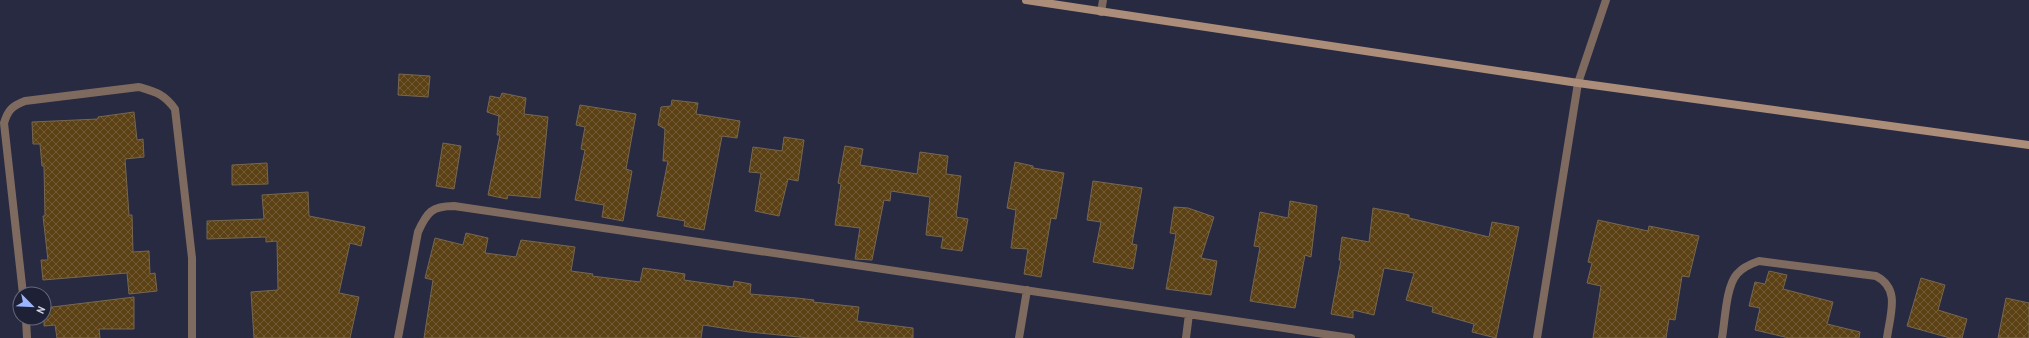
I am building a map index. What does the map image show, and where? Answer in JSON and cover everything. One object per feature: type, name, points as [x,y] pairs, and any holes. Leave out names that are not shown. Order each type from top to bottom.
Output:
[{"type":"street","points":[[1026,0],[1578,83],[2029,145]]},
{"type":"street","points":[[1101,12],[1103,0]]},
{"type":"street","points":[[1537,338],[1578,83],[1606,0]]},
{"type":"street","points":[[22,286],[4,123],[7,112],[13,105],[25,101],[139,87],[156,92],[167,98],[175,109],[192,258],[192,338]]},
{"type":"street","points":[[398,338],[418,232],[426,216],[439,206],[462,207],[1351,338]]},
{"type":"street","points":[[1722,338],[1732,281],[1737,273],[1746,266],[1759,262],[1876,276],[1885,281],[1891,289],[1892,299],[1886,338]]},
{"type":"street","points":[[1019,338],[1027,290]]},
{"type":"street","points":[[1186,338],[1190,314]]},
{"type":"street","points":[[26,326],[26,338]]},
{"type":"building","points":[[399,74],[430,76],[428,97],[398,95]]},
{"type":"building","points":[[502,93],[526,98],[524,114],[548,117],[540,198],[508,195],[507,199],[488,195],[500,135],[497,135],[499,116],[487,112],[490,96],[500,98]]},
{"type":"building","points":[[672,100],[698,103],[696,114],[740,121],[737,138],[722,136],[704,230],[684,226],[685,221],[657,216],[668,161],[663,161],[665,129],[658,125],[661,107],[671,106]]},
{"type":"building","points":[[580,105],[636,114],[626,169],[632,171],[623,221],[602,217],[604,205],[575,200],[585,150],[581,149],[585,127],[576,125]]},
{"type":"building","points":[[134,112],[137,140],[143,139],[144,157],[125,159],[129,215],[132,215],[133,252],[149,251],[150,274],[155,273],[157,291],[129,294],[127,273],[43,280],[41,260],[48,260],[43,216],[45,216],[44,166],[42,166],[40,144],[33,144],[32,122],[98,119],[98,117]]},
{"type":"building","points":[[784,137],[804,140],[798,181],[788,179],[779,216],[755,211],[761,173],[749,172],[753,147],[782,151]]},
{"type":"building","points":[[443,143],[461,146],[454,189],[436,186]]},
{"type":"building","points":[[845,146],[863,149],[860,165],[917,174],[920,152],[948,156],[946,174],[961,176],[956,217],[968,219],[962,251],[941,248],[943,237],[926,235],[930,197],[891,191],[890,201],[884,200],[872,260],[855,259],[860,228],[835,225],[841,184],[838,183]]},
{"type":"building","points":[[1015,162],[1033,166],[1033,168],[1064,173],[1056,219],[1051,218],[1041,277],[1024,274],[1028,249],[1011,248],[1016,210],[1007,208]]},
{"type":"building","points":[[267,163],[268,184],[232,185],[232,165]]},
{"type":"building","points":[[1093,181],[1142,188],[1132,244],[1137,245],[1133,269],[1093,262],[1101,222],[1087,220]]},
{"type":"building","points":[[308,192],[309,216],[365,227],[361,246],[350,243],[339,293],[359,297],[350,338],[254,338],[251,292],[278,290],[277,241],[266,242],[266,237],[207,239],[207,221],[264,219],[262,195]]},
{"type":"building","points":[[1290,201],[1317,206],[1311,257],[1305,255],[1295,308],[1250,301],[1260,247],[1254,246],[1260,212],[1288,218]]},
{"type":"building","points":[[1174,207],[1188,208],[1214,217],[1201,258],[1217,261],[1211,295],[1166,289],[1176,234],[1170,233]]},
{"type":"building","points":[[1373,208],[1409,215],[1409,218],[1489,237],[1492,222],[1519,227],[1496,338],[1472,332],[1474,324],[1432,312],[1433,307],[1406,300],[1414,273],[1384,268],[1374,315],[1353,310],[1353,318],[1331,314],[1341,260],[1339,260],[1342,237],[1369,242]]},
{"type":"building","points":[[1598,220],[1648,231],[1649,226],[1699,236],[1689,277],[1682,276],[1675,320],[1669,319],[1666,338],[1593,338],[1601,286],[1587,283],[1592,263],[1588,262]]},
{"type":"building","points":[[466,233],[488,238],[485,253],[516,257],[521,240],[575,247],[571,271],[593,274],[592,276],[640,282],[643,268],[685,274],[684,280],[733,287],[734,281],[751,284],[750,294],[814,300],[813,302],[859,307],[857,321],[913,328],[913,338],[809,338],[749,332],[703,325],[701,338],[424,338],[433,280],[425,278],[435,238],[463,245]]},
{"type":"building","points":[[1769,271],[1787,275],[1783,289],[1833,302],[1827,324],[1860,332],[1859,338],[1789,338],[1755,330],[1760,308],[1749,306],[1755,282],[1765,284]]},
{"type":"building","points":[[1921,278],[1945,285],[1938,310],[1967,319],[1962,338],[1950,338],[1907,326]]},
{"type":"building","points":[[134,297],[134,329],[99,329],[100,338],[57,338],[55,325],[52,325],[52,307]]},
{"type":"building","points":[[2006,298],[2029,303],[2029,338],[1998,338]]}]
